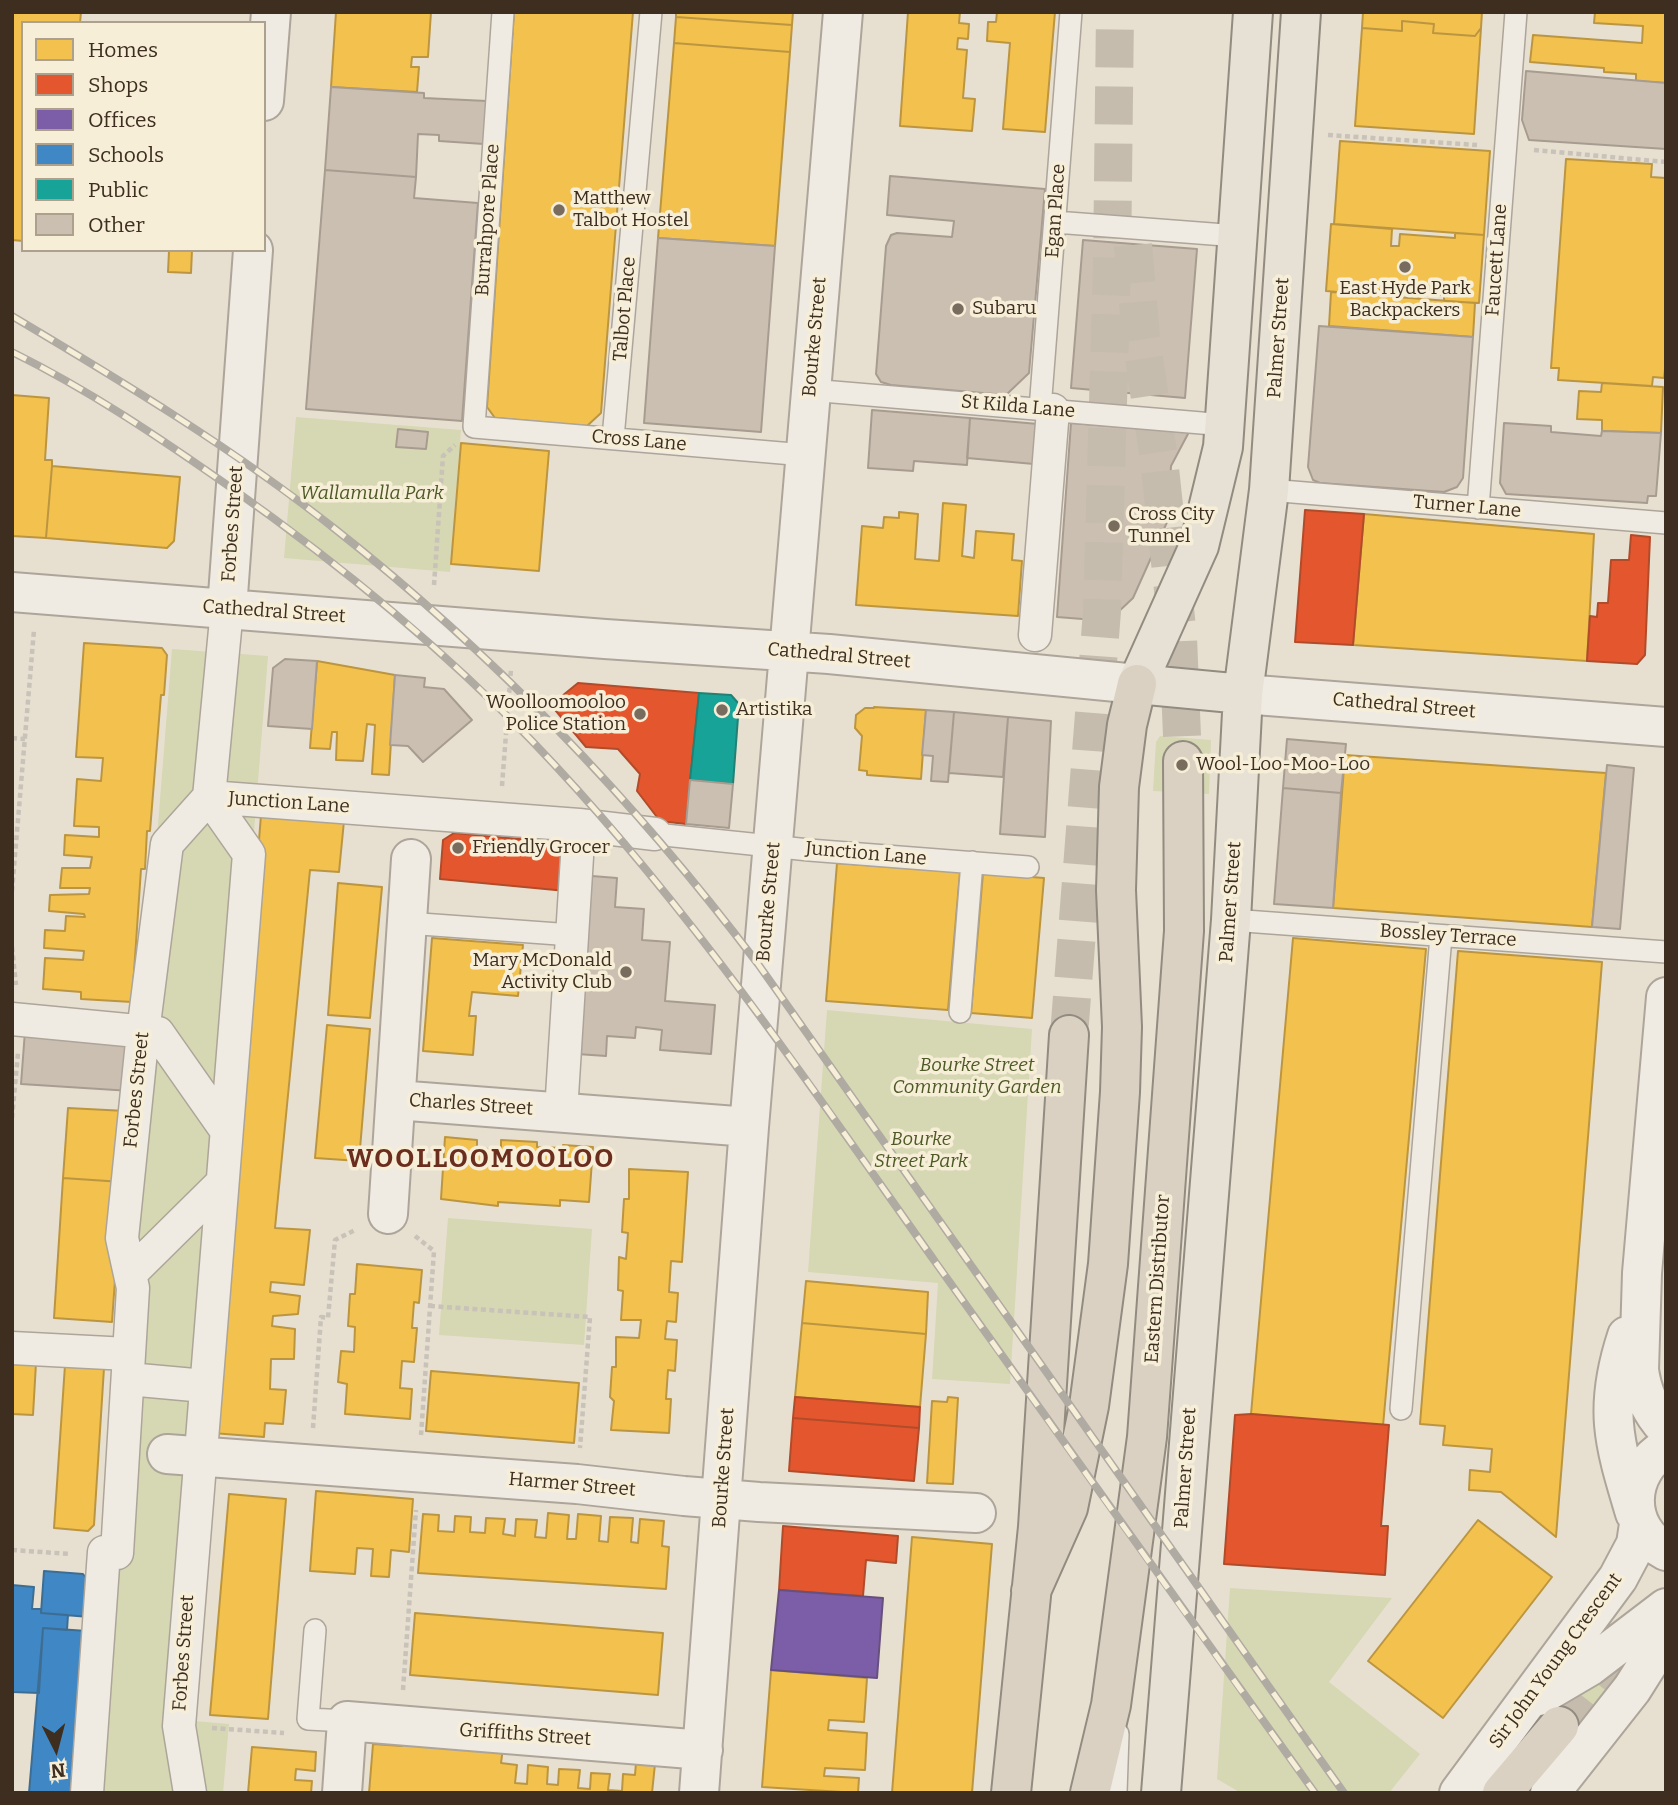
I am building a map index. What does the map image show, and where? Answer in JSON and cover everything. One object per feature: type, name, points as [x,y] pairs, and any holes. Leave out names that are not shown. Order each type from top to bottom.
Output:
[{"type":"highway","points":[[1031,1591],[1068,1508],[1089,1406],[1108,1264],[1122,1027],[1116,890],[1118,800],[1127,725],[1137,684]]},
{"type":"highway","name":"Eastern Distributor","points":[[1090,1793],[1111,1705],[1147,1437],[1183,944],[1183,761]]},
{"type":"highway","points":[[1011,1793],[1038,1527],[1069,1035]]},
{"type":"highway","points":[[1502,1793],[1559,1726]]},
{"type":"main road","points":[[1137,684],[1199,546],[1223,447],[1253,12]]},
{"type":"main road","name":"Palmer Street","points":[[1161,1793],[1231,920],[1244,694],[1269,490],[1301,12]]},
{"type":"main road","name":"Cathedral Street","points":[[1137,684],[1244,694]]},
{"type":"street","points":[[266,76],[271,12]]},
{"type":"street","name":"Bourke Street","points":[[699,1793],[749,1128],[844,12]]},
{"type":"street","name":"Forbes Street","points":[[104,1555],[104,1552],[117,1553],[133,1288],[122,1238],[151,1033],[167,844],[209,797],[227,609],[253,252]]},
{"type":"street","name":"Egan Place","points":[[1035,635],[1046,410]]},
{"type":"street","name":"Cathedral Street","points":[[12,592],[790,651],[1137,684]]},
{"type":"street","name":"Cathedral Street","points":[[1244,694],[1666,727]]},
{"type":"street","name":"Forbes Street","points":[[190,1793],[179,1726],[183,1455],[205,1386],[249,854],[209,797]]},
{"type":"street","name":"Junction Lane","points":[[209,797],[579,825],[655,834]]},
{"type":"street","name":"Charles Street","points":[[414,812],[396,1100],[749,1128]]},
{"type":"street","points":[[561,1112],[579,825]]},
{"type":"street","points":[[1666,997],[1642,1273],[1639,1370],[1649,1407],[1666,1428]]},
{"type":"street","points":[[12,1019],[151,1033]]},
{"type":"street","name":"Forbes Street","points":[[151,1033],[226,1130]]},
{"type":"street","points":[[388,1214],[396,1100]]},
{"type":"street","points":[[130,1274],[221,1184]]},
{"type":"street","points":[[1642,1273],[1632,1322],[1616,1371],[1612,1406],[1619,1458],[1637,1519],[1647,1537],[1666,1551]]},
{"type":"street","points":[[12,1348],[128,1366],[205,1386]]},
{"type":"street","name":"Sir John Young Crescent","points":[[1459,1793],[1618,1578],[1636,1544],[1634,1497],[1637,1481],[1655,1454],[1666,1448]]},
{"type":"street","name":"Harmer Street","points":[[183,1455],[577,1484],[722,1499],[976,1513]]},
{"type":"street","points":[[87,1793],[104,1555]]},
{"type":"street","points":[[1526,1705],[1598,1661],[1666,1608]]},
{"type":"street","points":[[1550,1793],[1632,1689],[1666,1635]]},
{"type":"street","points":[[342,1793],[347,1721]]},
{"type":"street","name":"Griffiths Street","points":[[347,1721],[703,1750]]},
{"type":"lane","name":"Burrahpore Place","points":[[474,428],[503,12]]},
{"type":"lane","name":"Talbot Place","points":[[613,438],[652,12]]},
{"type":"lane","name":"Egan Place","points":[[1046,410],[1055,222],[1071,12]]},
{"type":"lane","name":"Faucett Lane","points":[[1478,508],[1516,12]]},
{"type":"lane","points":[[1055,222],[1238,236]]},
{"type":"lane","name":"St Kilda Lane","points":[[810,390],[1225,425]]},
{"type":"lane","name":"Cross Lane","points":[[474,428],[805,455]]},
{"type":"lane","name":"Turner Lane","points":[[1269,490],[1666,523]]},
{"type":"lane","name":"Junction Lane","points":[[655,834],[1028,867]]},
{"type":"lane","points":[[960,1012],[972,862]]},
{"type":"lane","name":"Bossley Terrace","points":[[1231,920],[1666,952]]},
{"type":"lane","points":[[407,923],[572,935]]},
{"type":"lane","points":[[1401,1409],[1441,936]]},
{"type":"lane","points":[[1116,1793],[1123,1613]]},
{"type":"lane","name":"Griffiths Street","points":[[314,1630],[308,1719],[347,1721]]},
{"type":"path","points":[[434,585],[443,456],[474,428]]},
{"type":"path","points":[[12,891],[34,630]]},
{"type":"path","points":[[499,819],[511,669]]},
{"type":"path","points":[[12,738],[25,739]]},
{"type":"path","points":[[310,1465],[321,1317],[328,1318],[335,1240],[388,1214],[434,1251],[401,1726]]},
{"type":"path","points":[[430,1306],[590,1317],[577,1484]]},
{"type":"path","points":[[12,1550],[104,1555]]},
{"type":"path","points":[[179,1726],[286,1733]]},
{"type":"green space","name":"Wallamulla Park","points":[[296,417],[461,430],[450,572],[284,558]]},
{"type":"green space","points":[[172,649],[268,656],[183,1720],[229,1724],[223,1793],[81,1793]]},
{"type":"green space","points":[[1160,736],[1211,740],[1209,794],[1153,791],[1156,742]]},
{"type":"green space","name":"Bourke Street Park","points":[[827,1010],[1032,1029],[1010,1384],[932,1379],[938,1283],[808,1272]]},
{"type":"green space","points":[[448,1218],[592,1229],[584,1345],[439,1335]]},
{"type":"green space","points":[[1230,1588],[1392,1598],[1329,1682],[1420,1754],[1389,1793],[1241,1793],[1217,1779]]},
{"type":"green space","points":[[1602,1666],[1623,1683],[1575,1738],[1547,1715]]},
{"type":"building: Homes","points":[[12,12],[81,12],[80,21],[21,21],[21,241],[12,240]]},
{"type":"building: Homes","points":[[336,12],[431,12],[428,57],[412,57],[411,67],[419,67],[417,92],[331,87]]},
{"type":"building: Homes","name":"Matthew Talbot Hostel","points":[[514,12],[633,12],[601,413],[587,426],[495,418],[487,407]]},
{"type":"building: Homes","points":[[676,12],[793,12],[792,25],[676,17]]},
{"type":"building: Homes","points":[[908,12],[960,12],[959,23],[969,24],[968,39],[958,38],[957,49],[967,50],[963,98],[975,99],[972,131],[900,126]]},
{"type":"building: Homes","points":[[997,12],[1055,12],[1045,132],[1003,129],[1010,43],[987,41],[988,22],[996,22]]},
{"type":"building: Homes","points":[[1363,12],[1482,12],[1481,28],[1475,36],[1433,33],[1434,24],[1402,21],[1402,31],[1362,28]]},
{"type":"building: Homes","points":[[1595,12],[1666,12],[1666,83],[1636,81],[1636,74],[1604,72],[1604,68],[1530,62],[1533,35],[1642,43],[1643,26],[1594,23]]},
{"type":"building: Homes","points":[[676,17],[792,25],[790,52],[674,43]]},
{"type":"building: Homes","points":[[1402,21],[1434,24],[1433,33],[1475,36],[1481,28],[1474,134],[1355,126],[1362,28],[1402,31]]},
{"type":"building: Homes","points":[[674,43],[790,52],[775,246],[658,238]]},
{"type":"building: Homes","points":[[1340,141],[1490,151],[1484,235],[1334,224]]},
{"type":"building: Homes","points":[[1566,159],[1652,164],[1651,177],[1666,178],[1666,360],[1664,378],[1653,377],[1652,386],[1558,380],[1559,368],[1551,368]]},
{"type":"building: Homes","name":"East Hyde Park Backpackers","points":[[1331,224],[1392,229],[1391,246],[1399,246],[1400,234],[1455,238],[1455,233],[1484,235],[1479,303],[1444,301],[1444,295],[1362,289],[1361,294],[1326,291]]},
{"type":"building: Homes","points":[[169,252],[192,252],[191,273],[168,272]]},
{"type":"building: Homes","points":[[1331,292],[1475,303],[1473,337],[1329,326]]},
{"type":"building: Homes","points":[[1602,383],[1663,387],[1661,433],[1602,431],[1602,420],[1577,419],[1579,391],[1601,392]]},
{"type":"building: Homes","points":[[12,395],[49,398],[45,460],[52,460],[52,466],[46,538],[12,536]]},
{"type":"building: Homes","points":[[461,443],[549,451],[539,571],[451,564]]},
{"type":"building: Homes","points":[[52,466],[180,477],[174,541],[167,548],[46,538]]},
{"type":"building: Homes","points":[[943,503],[966,505],[962,556],[974,558],[976,531],[1014,534],[1012,560],[1022,561],[1018,616],[856,605],[862,526],[883,528],[884,517],[899,518],[899,512],[918,514],[915,559],[939,561]]},
{"type":"building: Homes","points":[[1364,514],[1594,534],[1587,661],[1353,645]]},
{"type":"building: Homes","points":[[84,643],[162,648],[167,655],[164,695],[161,695],[150,831],[147,831],[145,869],[141,869],[132,1002],[81,999],[81,992],[43,989],[45,958],[83,960],[84,951],[44,948],[45,930],[65,931],[66,916],[85,917],[84,914],[49,911],[50,895],[89,894],[90,888],[60,888],[62,868],[90,868],[92,857],[64,855],[65,835],[99,837],[99,827],[74,826],[77,779],[101,781],[103,758],[76,757]]},
{"type":"building: Homes","points":[[317,661],[395,675],[389,775],[372,774],[375,725],[367,724],[363,761],[336,760],[337,732],[332,732],[330,749],[310,748]]},
{"type":"building: Homes","points":[[865,708],[926,710],[921,779],[867,775],[867,771],[859,770],[862,736],[855,728],[856,715]]},
{"type":"building: Homes","points":[[1345,755],[1606,773],[1592,927],[1333,908]]},
{"type":"building: Homes","points":[[261,815],[344,821],[339,872],[310,870],[275,1228],[310,1230],[304,1285],[271,1282],[270,1292],[300,1296],[298,1314],[273,1316],[272,1326],[295,1329],[294,1359],[271,1359],[270,1389],[286,1390],[283,1424],[265,1423],[264,1437],[212,1433]]},
{"type":"building: Homes","points":[[837,863],[960,872],[948,1010],[826,1001]]},
{"type":"building: Homes","points":[[983,873],[1044,878],[1032,1018],[971,1013]]},
{"type":"building: Homes","points":[[338,883],[382,887],[370,1018],[328,1015]]},
{"type":"building: Homes","points":[[432,938],[523,945],[518,996],[472,992],[469,1016],[476,1016],[473,1055],[423,1051]]},
{"type":"building: Homes","points":[[1293,938],[1426,949],[1383,1426],[1251,1414]]},
{"type":"building: Homes","points":[[1458,951],[1602,962],[1556,1537],[1501,1492],[1469,1490],[1470,1470],[1490,1472],[1492,1449],[1443,1445],[1445,1426],[1420,1424]]},
{"type":"building: Homes","points":[[327,1025],[370,1029],[359,1161],[315,1158]]},
{"type":"building: Homes","points":[[68,1108],[126,1111],[122,1182],[63,1178]]},
{"type":"building: Homes","points":[[445,1137],[477,1140],[477,1148],[501,1150],[501,1140],[537,1142],[537,1147],[593,1147],[589,1202],[560,1200],[560,1206],[498,1202],[498,1206],[441,1199]]},
{"type":"building: Homes","points":[[629,1169],[688,1172],[682,1262],[671,1261],[669,1292],[678,1293],[676,1322],[667,1321],[665,1339],[677,1340],[675,1371],[668,1370],[666,1399],[671,1399],[669,1433],[611,1430],[614,1401],[610,1397],[612,1367],[616,1367],[616,1337],[639,1338],[641,1320],[621,1320],[623,1291],[618,1290],[619,1257],[626,1259],[628,1233],[622,1232],[624,1199],[629,1199]]},
{"type":"building: Homes","points":[[63,1178],[122,1182],[112,1322],[54,1318]]},
{"type":"building: Homes","points":[[357,1264],[422,1270],[419,1303],[414,1302],[412,1328],[417,1328],[414,1362],[402,1361],[400,1388],[412,1389],[410,1419],[345,1414],[347,1384],[338,1382],[341,1351],[354,1352],[355,1327],[348,1326],[350,1294],[355,1294]]},
{"type":"building: Homes","points":[[806,1281],[928,1292],[926,1334],[802,1323]]},
{"type":"building: Homes","points":[[802,1323],[926,1334],[920,1407],[795,1397]]},
{"type":"building: Homes","points":[[12,1362],[36,1363],[33,1415],[12,1414]]},
{"type":"building: Homes","points":[[65,1365],[104,1368],[94,1525],[88,1531],[54,1528]]},
{"type":"building: Homes","points":[[431,1371],[579,1383],[574,1443],[426,1431]]},
{"type":"building: Homes","points":[[948,1397],[958,1398],[953,1484],[927,1483],[932,1401],[947,1402]]},
{"type":"building: Homes","points":[[316,1491],[413,1499],[409,1552],[391,1550],[389,1577],[371,1576],[373,1549],[357,1548],[355,1574],[310,1571]]},
{"type":"building: Homes","points":[[229,1494],[286,1499],[268,1719],[210,1715]]},
{"type":"building: Homes","points":[[548,1513],[569,1515],[567,1539],[576,1539],[578,1514],[601,1516],[599,1541],[608,1542],[610,1517],[633,1518],[631,1542],[638,1543],[640,1519],[664,1521],[662,1546],[669,1547],[666,1589],[418,1573],[423,1514],[439,1515],[438,1531],[454,1532],[455,1516],[471,1517],[470,1532],[485,1533],[486,1518],[505,1519],[503,1534],[515,1536],[516,1519],[537,1520],[535,1537],[546,1538]]},
{"type":"building: Homes","points":[[1478,1520],[1552,1577],[1443,1718],[1368,1661]]},
{"type":"building: Homes","points":[[912,1537],[992,1544],[972,1793],[892,1793]]},
{"type":"building: Homes","points":[[415,1613],[663,1633],[658,1695],[410,1675]]},
{"type":"building: Homes","points":[[771,1670],[867,1678],[864,1722],[829,1720],[828,1730],[867,1733],[865,1770],[825,1768],[824,1776],[859,1778],[858,1793],[762,1787]]},
{"type":"building: Homes","points":[[403,1740],[503,1748],[501,1763],[517,1765],[515,1783],[527,1784],[528,1765],[548,1767],[547,1784],[558,1785],[559,1769],[580,1770],[578,1788],[590,1789],[591,1773],[610,1774],[608,1790],[622,1791],[623,1774],[635,1775],[636,1762],[655,1764],[652,1793],[369,1793],[373,1744],[402,1746]]},
{"type":"building: Homes","points":[[252,1747],[316,1752],[315,1771],[296,1769],[295,1780],[312,1781],[311,1793],[248,1793]]},
{"type":"building: Shops","points":[[1305,510],[1364,514],[1353,645],[1295,642]]},
{"type":"building: Shops","points":[[1631,535],[1650,537],[1645,655],[1637,664],[1587,661],[1590,616],[1597,617],[1598,603],[1608,603],[1611,560],[1629,560]]},
{"type":"building: Shops","points":[[578,683],[699,693],[686,824],[660,821],[637,791],[640,774],[618,749],[586,747],[551,705]]},
{"type":"building: Shops","points":[[454,833],[564,843],[566,891],[440,879],[443,840]]},
{"type":"building: Shops","points":[[795,1397],[920,1407],[919,1428],[793,1418]]},
{"type":"building: Shops","points":[[1235,1415],[1389,1425],[1381,1526],[1388,1526],[1385,1575],[1224,1564]]},
{"type":"building: Shops","points":[[793,1418],[919,1428],[914,1481],[789,1471]]},
{"type":"building: Shops","points":[[783,1526],[898,1536],[896,1563],[866,1560],[863,1596],[779,1590]]},
{"type":"building: Offices","points":[[779,1590],[883,1598],[877,1678],[771,1670]]},
{"type":"building: Schools","points":[[44,1571],[83,1574],[91,1584],[89,1617],[41,1613]]},
{"type":"building: Schools","points":[[12,1585],[34,1587],[32,1609],[41,1609],[41,1613],[68,1615],[67,1630],[43,1628],[39,1693],[12,1692]]},
{"type":"building: Schools","points":[[43,1628],[87,1631],[73,1793],[29,1793]]},
{"type":"building: Public","points":[[699,693],[731,695],[739,704],[733,784],[690,780]]},
{"type":"building: Other","points":[[1526,71],[1666,83],[1666,149],[1529,140],[1522,120]]},
{"type":"building: Other","points":[[331,87],[424,93],[424,98],[487,101],[484,144],[439,141],[439,135],[418,134],[416,177],[325,170]]},
{"type":"building: Other","points":[[325,170],[416,177],[414,198],[478,203],[462,421],[306,409]]},
{"type":"building: Other","name":"Subaru","points":[[890,176],[1045,189],[1029,373],[1006,395],[891,385],[881,382],[876,374],[886,246],[891,235],[897,233],[952,237],[954,221],[887,215]]},
{"type":"building: Other","points":[[658,238],[775,246],[761,432],[644,423]]},
{"type":"building: Other","points":[[1083,240],[1197,249],[1185,398],[1071,388]]},
{"type":"building: Other","points":[[1319,326],[1473,337],[1463,478],[1457,487],[1444,492],[1320,483],[1313,480],[1308,467]]},
{"type":"building: Other","points":[[872,410],[970,418],[967,465],[914,461],[913,471],[868,468]]},
{"type":"building: Other","points":[[970,418],[1038,424],[1034,464],[967,458]]},
{"type":"building: Other","name":"Cross City Tunnel","points":[[1071,423],[1189,432],[1171,466],[1168,520],[1133,598],[1115,615],[1095,620],[1057,617]]},
{"type":"building: Other","points":[[1504,423],[1551,426],[1551,432],[1601,436],[1602,431],[1661,433],[1656,496],[1648,496],[1647,503],[1506,494],[1500,483]]},
{"type":"building: Other","points":[[398,429],[428,432],[426,449],[396,447]]},
{"type":"building: Other","points":[[285,659],[317,661],[312,729],[268,726],[273,668]]},
{"type":"building: Other","points":[[395,675],[425,678],[424,687],[444,689],[472,720],[423,762],[408,746],[390,745]]},
{"type":"building: Other","points":[[926,710],[954,712],[948,782],[931,781],[933,756],[922,755]]},
{"type":"building: Other","points":[[954,712],[1008,717],[1003,777],[949,773]]},
{"type":"building: Other","points":[[1008,717],[1051,721],[1045,837],[1000,834]]},
{"type":"building: Other","points":[[1287,739],[1346,744],[1341,793],[1283,788]]},
{"type":"building: Other","points":[[1607,765],[1634,768],[1620,929],[1592,927]]},
{"type":"building: Other","points":[[690,780],[733,784],[729,828],[686,824]]},
{"type":"building: Other","points":[[1283,788],[1341,793],[1333,908],[1274,904]]},
{"type":"building: Other","name":"Mary McDonald Activity Club","points":[[592,876],[617,878],[615,907],[644,909],[642,940],[670,942],[665,1001],[715,1005],[711,1054],[660,1050],[662,1030],[636,1027],[635,1038],[607,1036],[606,1056],[577,1054]]},
{"type":"building: Other","points":[[25,1031],[134,1038],[131,1091],[21,1084]]},
{"type":"tunnel","points":[[1069,1035],[1102,611],[1112,265],[1115,12]]},
{"type":"tunnel","points":[[1133,245],[1141,338],[1159,459],[1178,637],[1183,761]]},
{"type":"tunnel","points":[[1559,1726],[1621,1647]]},
{"type":"railway","points":[[12,316],[218,444],[335,529],[394,577],[507,679],[612,788],[663,845],[758,964],[1344,1793]]},
{"type":"railway","points":[[12,352],[69,382],[151,433],[270,516],[349,576],[424,639],[497,706],[588,802],[694,929],[793,1061],[1315,1793]]},
{"type":"place","name":"Matthew Talbot Hostel","points":[[559,210]]},
{"type":"place","name":"East Hyde Park Backpackers","points":[[1405,267]]},
{"type":"place","name":"Subaru","points":[[958,309]]},
{"type":"place","name":"Cross City Tunnel","points":[[1114,526]]},
{"type":"place","name":"Artistika","points":[[722,710]]},
{"type":"place","name":"Woolloomooloo Police Station","points":[[640,714]]},
{"type":"place","name":"Wool-Loo-Moo-Loo","points":[[1182,765]]},
{"type":"place","name":"Friendly Grocer","points":[[458,848]]},
{"type":"place","name":"Mary McDonald Activity Club","points":[[626,972]]},
{"type":"district","name":"WOOLLOOMOOLOO","points":[[481,1160]]},
{"type":"park label","name":"Bourke Street Community Garden","points":[[977,1077]]}]
